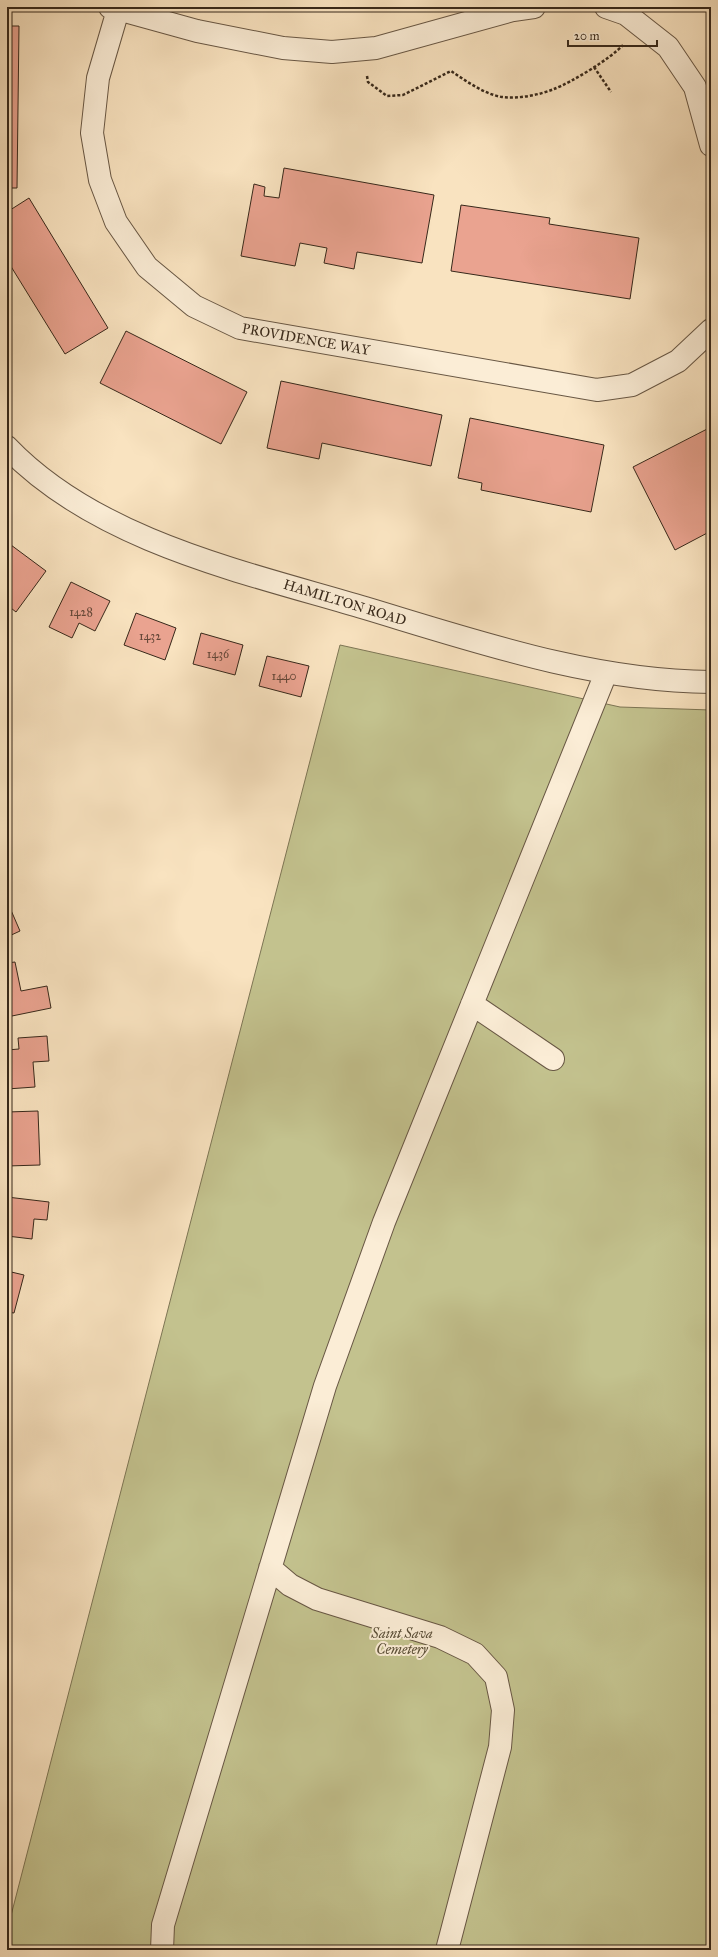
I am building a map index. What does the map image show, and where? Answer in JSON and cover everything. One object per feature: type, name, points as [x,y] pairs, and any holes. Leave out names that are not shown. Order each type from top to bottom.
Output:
[{"type":"street","name":"PROVIDENCE WAY","points":[[534,7],[513,10],[376,48],[332,52],[283,48],[197,31],[114,8],[98,78],[92,132],[100,180],[116,222],[147,267],[194,306],[240,328],[597,390],[632,385],[678,361],[711,330]]},
{"type":"street","points":[[606,7],[626,14],[668,46],[695,87],[711,145]]},
{"type":"street","name":"HAMILTON ROAD","points":[[7,447],[18,458],[67,496],[130,531],[208,561],[516,653],[606,672],[711,682]]},
{"type":"street","points":[[162,1950],[163,1925],[328,1378],[384,1222],[606,672]]},
{"type":"street","points":[[472,1004],[553,1059]]},
{"type":"street","points":[[270,1568],[290,1586],[317,1599],[440,1637],[475,1654],[496,1677],[503,1710],[500,1747],[447,1950]]},
{"type":"path","points":[[361,50],[368,82],[387,96],[403,95],[451,71],[474,87],[502,97],[531,96],[554,89],[594,67],[621,47],[641,25]]},
{"type":"path","points":[[594,67],[611,92]]},
{"type":"green space","name":"Saint Sava Cemetery","points":[[340,645],[620,707],[711,710],[711,1950],[7,1950],[7,1931]]},
{"type":"building","points":[[7,26],[19,26],[17,188],[7,188]]},
{"type":"building","points":[[284,168],[434,195],[422,263],[357,252],[354,269],[324,263],[327,248],[300,243],[295,266],[241,256],[254,184],[265,187],[264,196],[279,198]]},
{"type":"building","points":[[29,198],[108,328],[65,354],[7,260],[7,212]]},
{"type":"building","points":[[461,205],[550,218],[549,224],[639,238],[630,299],[451,271]]},
{"type":"building","points":[[126,331],[247,392],[221,444],[100,383]]},
{"type":"building","points":[[281,381],[442,415],[431,466],[322,443],[319,459],[267,448]]},
{"type":"building","points":[[470,418],[604,445],[591,512],[481,490],[482,483],[458,478]]},
{"type":"building","points":[[711,427],[711,531],[675,550],[633,467]]},
{"type":"building","points":[[11,545],[46,571],[16,612],[7,605],[7,550]]},
{"type":"building","points":[[71,582],[110,601],[95,631],[79,623],[72,638],[49,627]]},
{"type":"building","points":[[136,613],[176,628],[165,660],[124,645]]},
{"type":"building","points":[[201,633],[243,645],[235,675],[193,664]]},
{"type":"building","points":[[267,656],[309,666],[301,697],[259,686]]},
{"type":"building","points":[[7,901],[20,931],[7,937]]},
{"type":"building","points":[[15,962],[21,991],[47,986],[51,1008],[7,1017],[7,963]]},
{"type":"building","points":[[47,1036],[49,1061],[33,1062],[35,1087],[7,1089],[7,1050],[19,1049],[18,1038]]},
{"type":"building","points":[[38,1111],[40,1165],[7,1166],[7,1112]]},
{"type":"building","points":[[7,1197],[49,1202],[47,1220],[34,1219],[32,1239],[7,1236]]},
{"type":"building","points":[[7,1271],[24,1275],[14,1313],[7,1312]]}]
